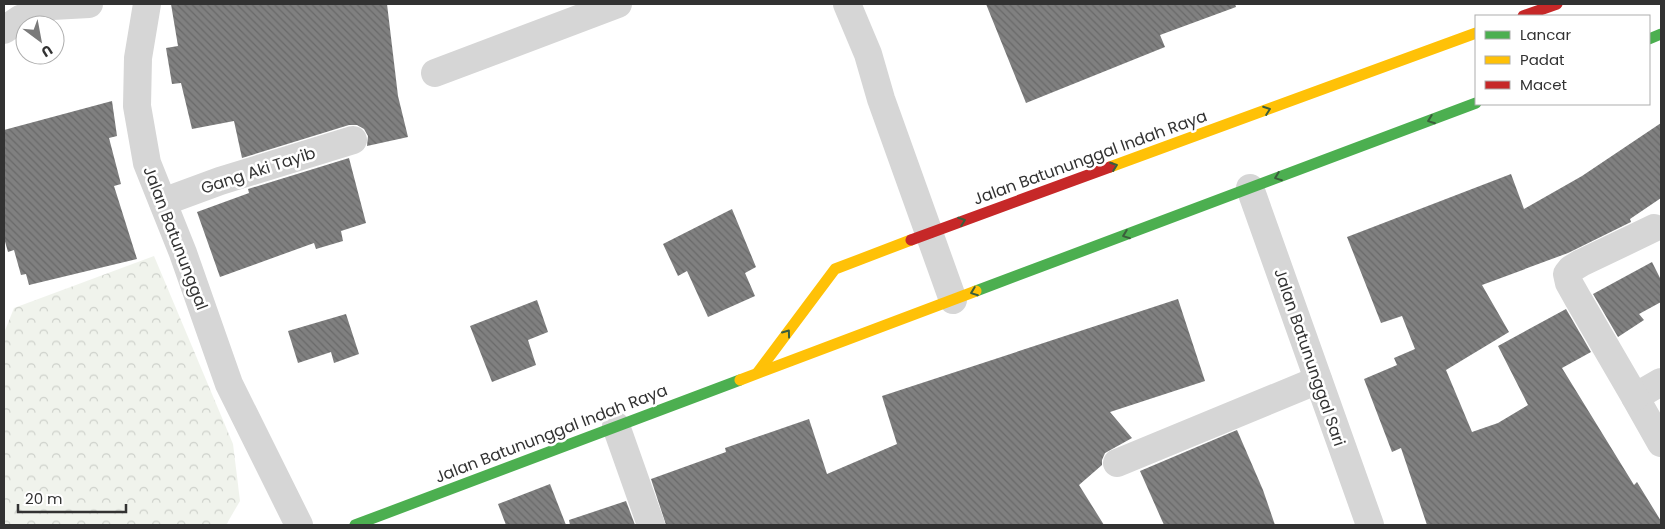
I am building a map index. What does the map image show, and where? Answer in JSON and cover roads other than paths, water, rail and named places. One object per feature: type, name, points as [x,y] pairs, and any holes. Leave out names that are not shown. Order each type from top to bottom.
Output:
[{"type":"street","points":[[4,30],[20,19],[51,5],[89,4]]},
{"type":"street","name":"Jalan Batununggal","points":[[147,4],[138,58],[137,106],[147,163],[183,253],[229,384],[299,525]]},
{"type":"street","points":[[435,73],[618,4]]},
{"type":"street","points":[[847,4],[868,54],[881,100],[953,300]]},
{"type":"street","points":[[1526,15],[1557,4]]},
{"type":"street","name":"Jalan Batununggal Indah Raya","points":[[758,372],[836,269],[929,233],[1475,33]]},
{"type":"street","name":"Jalan Batununggal Indah Raya","points":[[355,525],[1475,103]]},
{"type":"street","name":"Gang Aki Tayib","points":[[163,202],[220,181],[353,140]]},
{"type":"street","name":"Jalan Batununggal Sari","points":[[1250,188],[1370,525]]},
{"type":"street","points":[[1654,228],[1571,268],[1567,274],[1568,283],[1661,443]]},
{"type":"street","points":[[1116,462],[1318,380]]},
{"type":"street","points":[[1635,397],[1661,382]]},
{"type":"street","points":[[616,426],[651,525]]}]
